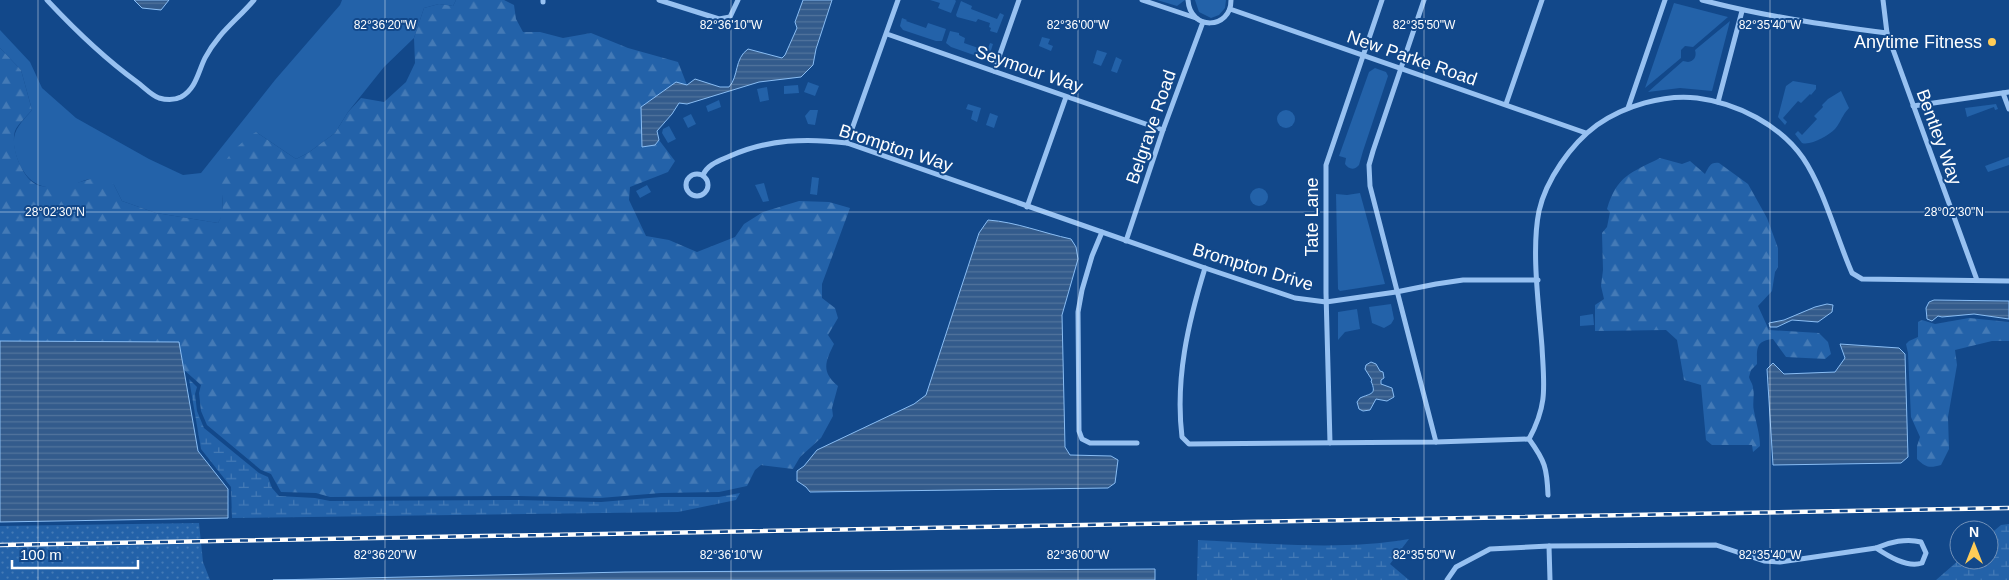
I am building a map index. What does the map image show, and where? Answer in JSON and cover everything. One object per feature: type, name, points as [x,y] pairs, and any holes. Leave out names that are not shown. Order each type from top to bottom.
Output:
[{"type":"street","points":[[46,0],[115,67],[158,98],[172,100],[182,97],[189,90],[195,82],[205,58],[223,30],[254,0]]},
{"type":"street","points":[[659,0],[720,19],[730,17],[738,0]]},
{"type":"street","points":[[847,143],[898,0]]},
{"type":"street","points":[[994,71],[1019,0]]},
{"type":"street","points":[[1142,0],[1203,22],[1216,22],[1226,15],[1230,9],[1230,0]]},
{"type":"street","points":[[1188,0],[1191,13],[1196,18]]},
{"type":"street","name":"Tate Lane","points":[[1330,443],[1326,302],[1326,165],[1382,0]]},
{"type":"street","points":[[1424,0],[1372,151],[1369,175],[1396,292],[1436,442]]},
{"type":"street","points":[[1506,104],[1542,0]]},
{"type":"street","points":[[1628,108],[1665,0]]},
{"type":"street","points":[[1702,0],[1742,11],[1799,22],[1887,33]]},
{"type":"street","name":"Bentley Way","points":[[1883,0],[1887,33],[1978,280]]},
{"type":"street","name":"New Parke Road","points":[[1230,9],[1586,133]]},
{"type":"street","points":[[1718,102],[1742,11]]},
{"type":"street","name":"Belgrave Road","points":[[1126,241],[1163,130],[1203,22]]},
{"type":"street","name":"Seymour Way","points":[[887,34],[1163,130]]},
{"type":"street","points":[[1913,106],[2006,93],[2009,109]]},
{"type":"street","points":[[1027,207],[1066,97]]},
{"type":"street","points":[[1529,439],[1536,426],[1544,397],[1536,243],[1539,210],[1556,168],[1586,133],[1601,122],[1628,108],[1664,99],[1680,98],[1718,102],[1749,114],[1772,128],[1803,158],[1816,183],[1852,273],[1862,279],[2009,281]]},
{"type":"street","name":"Brompton Way","points":[[702,175],[707,168],[719,160],[762,145],[798,140],[822,140],[847,143],[1027,207]]},
{"type":"street","name":"Brompton Way","points":[[694,175],[702,175],[708,182],[707,190],[700,195],[693,194],[687,187],[687,181],[694,175]]},
{"type":"street","name":"Brompton Drive","points":[[1027,207],[1295,298],[1326,302],[1463,280],[1538,280]]},
{"type":"street","points":[[1102,232],[1082,290],[1078,312],[1079,431],[1085,442],[1137,443]]},
{"type":"street","points":[[1205,268],[1192,312],[1180,382],[1182,437],[1185,442],[1193,445],[1529,439]]},
{"type":"street","points":[[1529,439],[1540,454],[1547,472],[1548,495]]},
{"type":"street","points":[[1447,580],[1456,566],[1490,549],[1549,546],[1716,545],[1764,561],[1780,562],[1876,548],[1884,544],[1914,540],[1921,542],[1926,553],[1922,563],[1916,565],[1909,564],[1876,548]]},
{"type":"street","points":[[1549,546],[1550,580]]},
{"type":"green space","points":[[342,0],[456,0],[453,6],[439,4],[424,8],[414,38],[384,67],[348,112],[335,133],[308,153],[296,159],[256,132],[222,182],[223,214],[218,223],[156,213],[122,201],[114,185],[97,180],[88,179],[60,188],[43,186],[37,184],[25,174],[21,167],[15,150],[14,137],[22,121],[32,110],[21,70],[0,48],[0,30],[30,62],[42,88],[76,118],[149,159],[183,175],[201,173],[275,80],[340,5]]},
{"type":"green space","points":[[456,0],[504,0],[514,5],[516,19],[523,32],[540,32],[563,38],[591,33],[628,48],[678,62],[687,85],[662,91],[655,145],[659,140],[675,161],[668,172],[630,187],[629,200],[646,236],[669,240],[697,252],[735,237],[744,224],[763,212],[799,201],[829,202],[850,208],[822,284],[822,298],[835,308],[838,318],[828,335],[834,344],[828,356],[826,367],[829,376],[838,386],[832,408],[833,416],[821,438],[800,457],[793,469],[761,465],[755,470],[747,486],[719,492],[661,493],[600,498],[519,496],[330,497],[316,493],[281,492],[271,474],[261,470],[207,425],[201,411],[199,393],[201,385],[184,370],[179,342],[0,341],[0,48],[21,70],[32,110],[16,128],[14,146],[19,163],[29,178],[35,183],[41,186],[56,187],[101,176],[114,185],[122,201],[156,213],[218,223],[223,209],[222,169],[231,153],[256,132],[296,159],[308,153],[335,133],[348,112],[361,98],[384,102],[406,82],[415,63],[414,38],[424,8],[439,4],[453,6]]},
{"type":"green space","points":[[930,0],[956,1],[951,13],[938,8],[940,3]]},
{"type":"green space","points":[[1157,0],[1185,0],[1177,6]]},
{"type":"green space","points":[[1195,0],[1226,0],[1225,8],[1219,15],[1211,18],[1199,12]]},
{"type":"green space","points":[[961,1],[972,6],[971,9],[997,19],[1000,13],[1004,15],[997,33],[990,31],[990,23],[978,19],[976,22],[957,17]]},
{"type":"green space","points":[[1674,3],[1728,17],[1693,47],[1685,46],[1681,50],[1681,58],[1645,88]]},
{"type":"green space","points":[[902,18],[926,28],[928,23],[946,29],[942,41],[936,41],[903,30],[900,26]]},
{"type":"green space","points":[[1730,21],[1712,91],[1680,88],[1648,92],[1683,61],[1692,61],[1696,55],[1695,50]]},
{"type":"green space","points":[[950,31],[959,33],[959,35],[965,38],[964,43],[987,51],[990,43],[993,44],[988,60],[951,47],[946,43]]},
{"type":"green space","points":[[1042,37],[1050,39],[1048,44],[1053,46],[1051,51],[1039,46]]},
{"type":"green space","points":[[1097,50],[1107,53],[1101,66],[1093,63]]},
{"type":"green space","points":[[1116,57],[1122,60],[1117,73],[1111,71]]},
{"type":"green space","points":[[1375,68],[1386,72],[1388,76],[1359,165],[1352,169],[1345,164],[1346,158],[1339,156],[1369,72]]},
{"type":"green space","points":[[1793,81],[1816,85],[1816,89],[1801,103],[1798,101],[1783,118],[1787,122],[1785,125],[1778,117],[1786,86]]},
{"type":"green space","points":[[808,82],[819,86],[815,96],[804,92]]},
{"type":"green space","points":[[798,85],[799,93],[784,94],[784,86]]},
{"type":"green space","points":[[767,87],[769,100],[760,102],[757,89]]},
{"type":"green space","points":[[1841,91],[1849,108],[1837,126],[1820,139],[1806,144],[1802,143],[1795,134],[1798,131],[1802,135],[1817,119],[1814,116],[1823,107],[1822,105]]},
{"type":"green space","points":[[719,100],[721,107],[708,112],[706,106]]},
{"type":"green space","points":[[968,104],[981,108],[977,122],[971,119],[973,111],[966,109]]},
{"type":"green space","points":[[1996,104],[1998,109],[1995,110],[1994,107],[1967,117],[1965,108]]},
{"type":"green space","points":[[810,110],[818,110],[815,125],[808,124],[805,116]]},
{"type":"green space","points":[[1282,110],[1290,110],[1295,115],[1293,126],[1282,128],[1277,123],[1277,115]]},
{"type":"green space","points":[[990,113],[998,116],[994,128],[986,125]]},
{"type":"green space","points":[[691,114],[696,124],[688,128],[683,118]]},
{"type":"green space","points":[[669,126],[676,139],[668,143],[662,133],[663,129]]},
{"type":"green space","points":[[2009,157],[2009,165],[1988,172],[1985,166]]},
{"type":"green space","points":[[1660,158],[1682,164],[1690,161],[1705,174],[1712,164],[1719,163],[1748,184],[1767,218],[1778,248],[1778,267],[1775,272],[1772,291],[1758,306],[1769,330],[1819,333],[1828,342],[1831,354],[1825,359],[1786,357],[1773,339],[1760,344],[1757,350],[1757,364],[1751,370],[1749,377],[1753,387],[1753,408],[1760,442],[1760,446],[1753,452],[1752,445],[1712,445],[1706,440],[1701,385],[1684,380],[1677,340],[1666,330],[1595,331],[1595,305],[1604,299],[1601,286],[1603,270],[1602,233],[1607,227],[1610,212],[1607,209],[1611,198],[1615,189],[1626,176]]},
{"type":"green space","points":[[812,177],[819,178],[817,195],[810,194]]},
{"type":"green space","points":[[764,183],[769,201],[763,202],[755,185]]},
{"type":"green space","points":[[647,185],[651,192],[640,198],[636,191]]},
{"type":"green space","points":[[1255,188],[1263,188],[1268,193],[1266,204],[1255,206],[1250,201],[1250,193]]},
{"type":"green space","points":[[1360,193],[1385,284],[1340,291],[1338,289],[1336,194]]},
{"type":"green space","points":[[1391,304],[1394,319],[1391,324],[1384,328],[1372,323],[1369,307]]},
{"type":"green space","points":[[1357,309],[1360,329],[1345,332],[1338,340],[1338,312]]},
{"type":"green space","points":[[1593,314],[1594,325],[1580,326],[1580,316]]},
{"type":"green space","points":[[1969,318],[2009,322],[2009,341],[1992,341],[1955,350],[1957,365],[1948,417],[1949,449],[1941,465],[1928,466],[1917,459],[1917,446],[1920,437],[1911,417],[1906,344],[1918,337],[1918,322],[1922,320],[1935,324]]},
{"type":"green space","points":[[189,379],[197,387],[195,394],[197,411],[204,428],[259,473],[268,477],[272,488],[279,496],[315,498],[330,501],[519,500],[601,502],[661,497],[719,497],[740,493],[736,500],[678,512],[232,518],[231,487],[201,449]]},
{"type":"green space","points":[[199,523],[203,562],[210,580],[0,580],[0,526]]},
{"type":"green space","points":[[2009,524],[2009,580],[1936,580],[1949,569],[1999,570],[1999,527]]},
{"type":"green space","points":[[1409,539],[1390,564],[1409,580],[1197,580],[1198,540],[1356,545]]},
{"type":"shaded area","points":[[134,0],[169,0],[161,10],[142,8]]},
{"type":"shaded area","points":[[803,0],[832,0],[816,49],[813,65],[801,77],[759,82],[687,104],[679,103],[657,131],[659,140],[655,145],[642,147],[641,107],[676,82],[687,85],[695,79],[720,87],[729,87],[734,78],[738,63],[748,49],[782,58],[797,28],[795,22]]},
{"type":"shaded area","points":[[988,220],[1019,225],[1071,239],[1076,247],[1078,259],[1062,315],[1065,447],[1070,455],[1111,456],[1118,460],[1115,483],[1108,488],[810,492],[797,481],[797,471],[804,466],[817,450],[914,404],[926,395],[979,233]]},
{"type":"shaded area","points":[[1934,300],[2009,301],[2009,319],[1974,314],[1938,316],[1932,321],[1927,319],[1926,308],[1929,302]]},
{"type":"shaded area","points":[[1827,304],[1833,305],[1832,312],[1818,322],[1792,320],[1777,327],[1770,327],[1769,323],[1784,320]]},
{"type":"shaded area","points":[[0,341],[179,342],[198,451],[228,489],[228,518],[0,522]]},
{"type":"shaded area","points":[[1840,344],[1899,348],[1905,354],[1908,457],[1901,463],[1773,465],[1767,369],[1773,363],[1784,374],[1835,372],[1845,358]]},
{"type":"shaded area","points":[[1371,362],[1376,364],[1380,371],[1383,372],[1384,378],[1381,380],[1381,384],[1392,388],[1394,397],[1387,401],[1376,399],[1370,410],[1363,411],[1359,409],[1357,402],[1360,398],[1373,391],[1372,380],[1365,369],[1366,365]]},
{"type":"shaded area","points":[[1155,569],[1155,580],[273,580],[625,572]]},
{"type":"railway","points":[[0,545],[2009,508]]},
{"type":"place","name":"Anytime Fitness","points":[[1992,42]]}]
